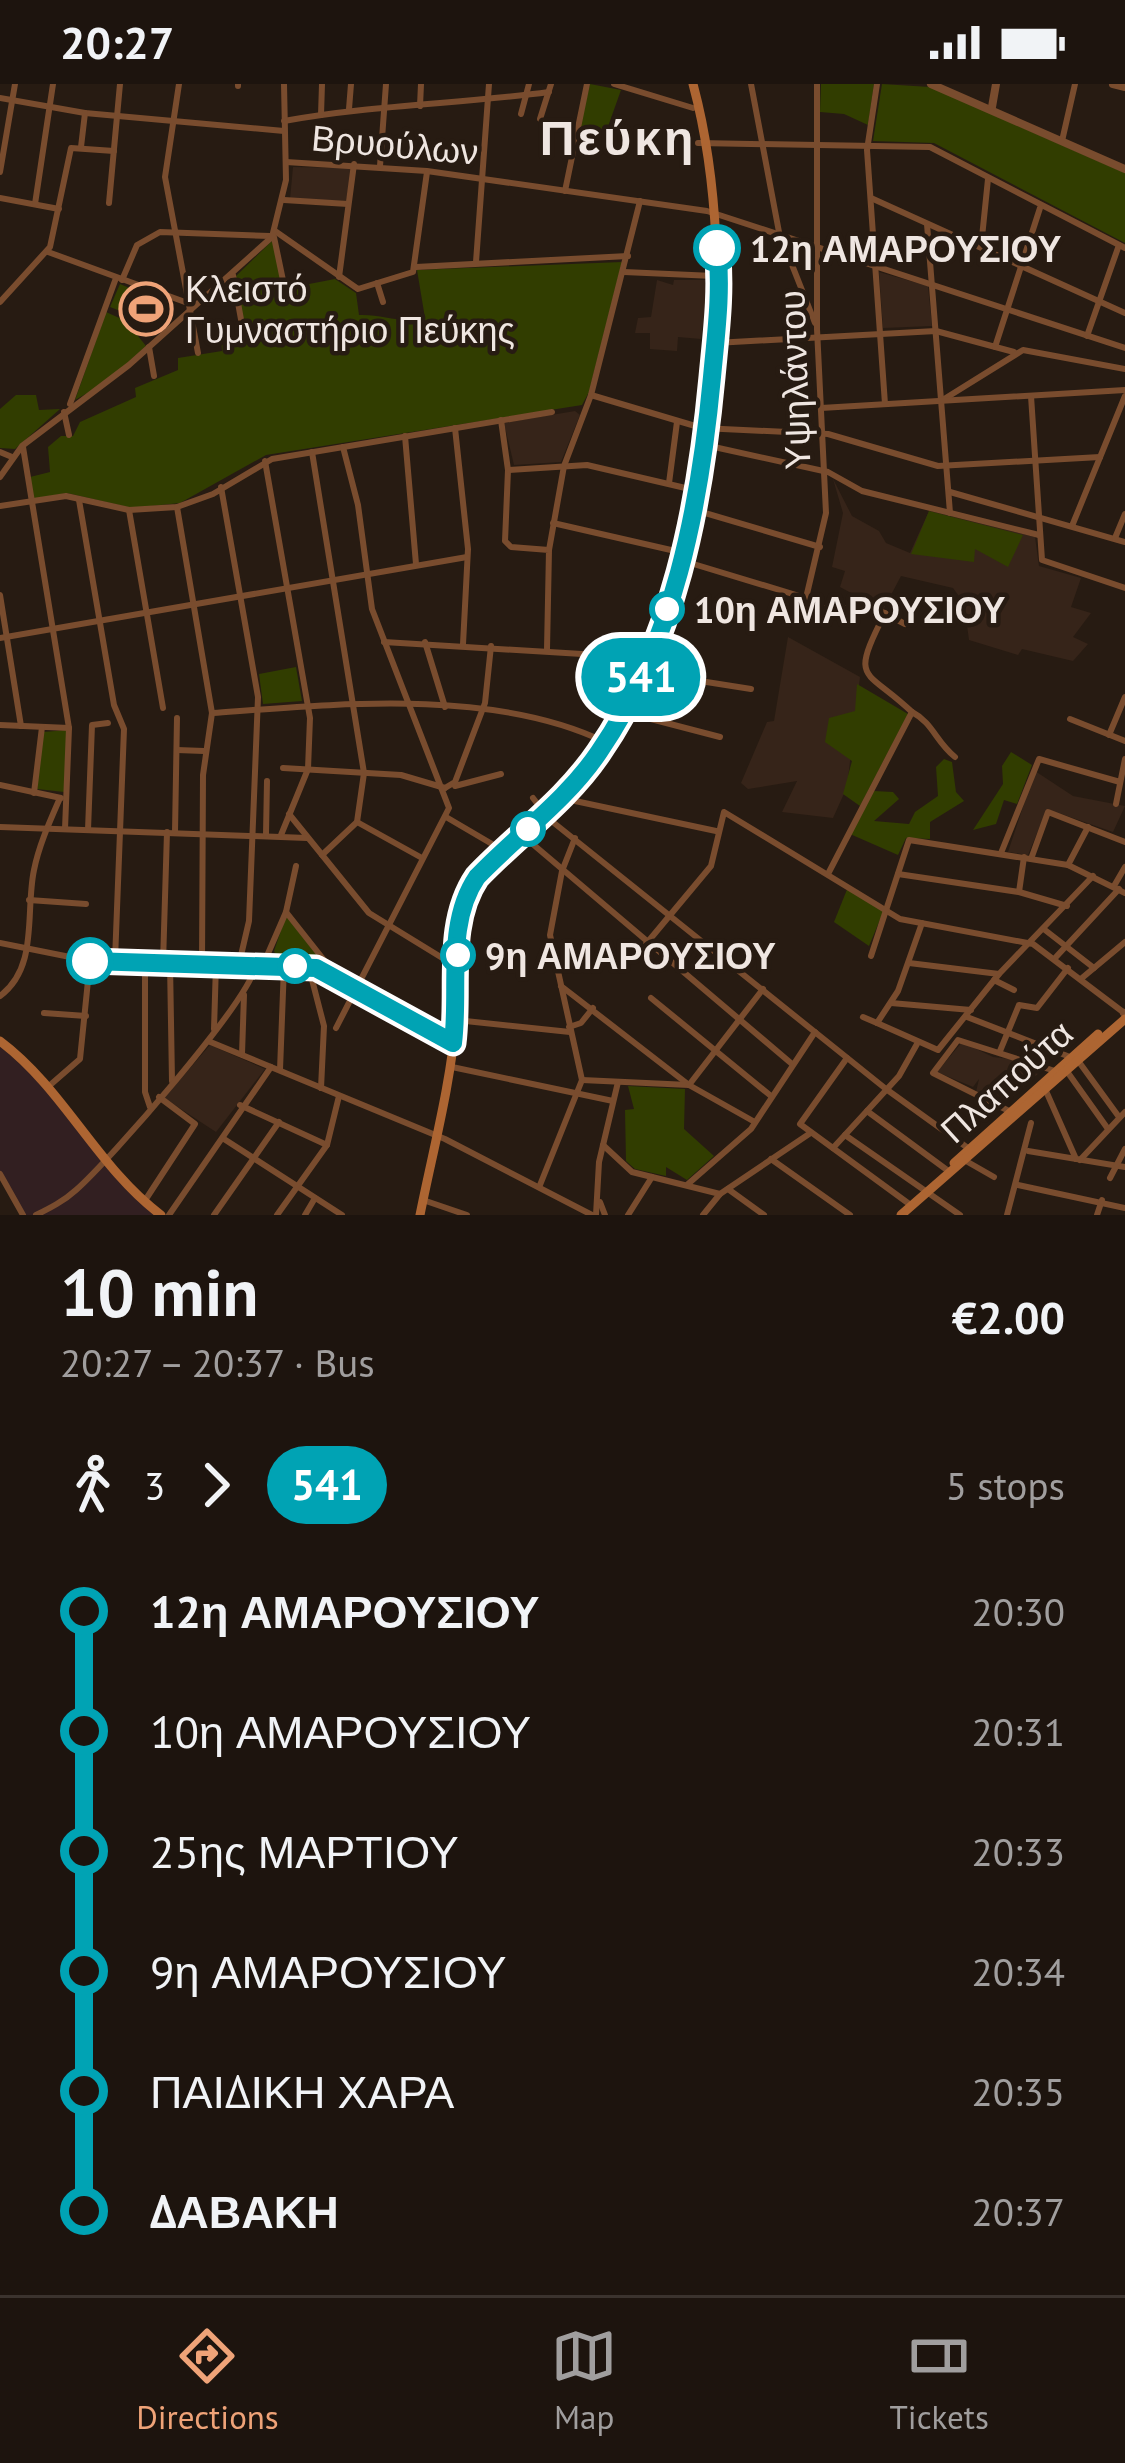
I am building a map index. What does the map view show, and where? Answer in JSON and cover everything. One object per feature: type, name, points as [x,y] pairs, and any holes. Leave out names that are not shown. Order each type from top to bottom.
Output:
[{"type":"main road","points":[[690,84],[701,143]]},
{"type":"main road","points":[[681,556],[705,429],[719,283],[690,84]]},
{"type":"main road","points":[[420,1215],[453,1043],[453,963],[465,898],[498,856],[561,798],[624,712],[649,658],[695,510],[705,445],[714,276],[710,212]]},
{"type":"main road","name":"Πλαπούτα","points":[[902,1215],[1125,1014]]},
{"type":"main road","points":[[0,1040],[50,1086],[145,1202],[165,1215]]},
{"type":"main road","name":"Πλαπούτα","points":[[1002,1124],[1044,1085]]},
{"type":"main road","name":"Πλαπούτα","points":[[926,1193],[970,1154]]},
{"type":"street","points":[[0,172],[15,84]]},
{"type":"street","points":[[34,204],[53,84]]},
{"type":"street","points":[[109,203],[120,84]]},
{"type":"street","points":[[178,84],[164,165],[185,302],[198,353]]},
{"type":"street","points":[[0,477],[22,446],[191,312],[273,234],[284,200],[284,85],[293,84]]},
{"type":"street","points":[[320,115],[322,84]]},
{"type":"street","points":[[349,109],[351,84]]},
{"type":"street","points":[[380,166],[386,84]]},
{"type":"street","points":[[420,106],[421,84]]},
{"type":"street","points":[[476,262],[489,84]]},
{"type":"street","points":[[521,114],[530,84]]},
{"type":"street","points":[[565,191],[587,84]]},
{"type":"street","points":[[614,84],[693,108]]},
{"type":"street","points":[[751,84],[779,232],[817,333]]},
{"type":"street","name":"Υψηλάντου","points":[[806,598],[826,513],[815,244],[817,84]]},
{"type":"street","points":[[878,84],[867,146],[885,404]]},
{"type":"street","points":[[931,84],[992,107],[1125,170]]},
{"type":"street","points":[[992,107],[996,84]]},
{"type":"street","points":[[1062,141],[1075,84]]},
{"type":"street","points":[[1113,84],[1125,88]]},
{"type":"street","points":[[284,122],[349,109],[384,111],[526,95],[550,88]]},
{"type":"street","points":[[540,119],[550,88]]},
{"type":"street","points":[[0,98],[49,109],[284,131]]},
{"type":"street","points":[[81,147],[85,113]]},
{"type":"street","points":[[701,143],[930,147],[1122,246],[1087,336]]},
{"type":"street","points":[[0,302],[48,252],[71,148],[114,151]]},
{"type":"street","name":"Βρυούλων","points":[[286,162],[428,171],[710,212],[1125,348]]},
{"type":"street","points":[[339,277],[355,164]]},
{"type":"street","points":[[415,267],[428,171]]},
{"type":"street","points":[[981,247],[988,178]]},
{"type":"street","points":[[0,198],[59,209]]},
{"type":"street","points":[[871,198],[1125,314]]},
{"type":"street","points":[[284,200],[348,204]]},
{"type":"street","points":[[547,649],[552,523],[564,466],[591,395],[640,201]]},
{"type":"street","points":[[995,347],[1041,207]]},
{"type":"street","points":[[927,224],[950,514]]},
{"type":"street","points":[[69,435],[67,409],[119,279],[141,241],[172,230],[273,234],[353,287],[415,267],[564,263],[628,256]]},
{"type":"street","points":[[273,234],[284,285]]},
{"type":"street","points":[[48,252],[185,302]]},
{"type":"street","points":[[624,272],[714,276]]},
{"type":"street","points":[[232,275],[242,326]]},
{"type":"street","points":[[377,281],[383,302]]},
{"type":"street","points":[[715,343],[817,333],[936,331],[1014,352],[1031,350],[1125,369]]},
{"type":"street","points":[[149,346],[154,376]]},
{"type":"street","points":[[941,401],[1014,352]]},
{"type":"street","points":[[957,390],[961,401]]},
{"type":"street","points":[[821,408],[1125,393],[1072,526]]},
{"type":"street","points":[[591,395],[705,429],[820,433],[946,466],[1100,457]]},
{"type":"street","points":[[1031,396],[1044,563],[1125,588]]},
{"type":"street","points":[[0,506],[67,496],[129,510],[177,507],[265,460],[552,412]]},
{"type":"street","points":[[501,420],[508,470],[505,541],[511,547],[538,545],[549,550]]},
{"type":"street","points":[[669,484],[677,422]]},
{"type":"street","points":[[454,428],[467,557],[463,644]]},
{"type":"street","points":[[405,436],[416,566]]},
{"type":"street","points":[[705,445],[823,471],[862,491],[1040,535]]},
{"type":"street","points":[[22,446],[69,728],[65,829]]},
{"type":"street","points":[[343,447],[384,642],[408,706],[448,788]]},
{"type":"street","points":[[0,452],[12,457]]},
{"type":"street","points":[[312,452],[364,773],[357,822],[322,856]]},
{"type":"street","points":[[265,460],[309,709],[308,770],[280,835]]},
{"type":"street","points":[[508,470],[587,465],[694,490]]},
{"type":"street","points":[[221,487],[258,710],[249,921],[238,964]]},
{"type":"street","points":[[949,492],[1125,542]]},
{"type":"street","points":[[80,500],[114,705],[123,724],[115,961]]},
{"type":"street","points":[[177,507],[212,713],[202,833],[202,963]]},
{"type":"street","points":[[129,510],[163,708]]},
{"type":"street","points":[[695,510],[820,547]]},
{"type":"street","points":[[1114,539],[1125,514]]},
{"type":"street","points":[[552,523],[681,556],[806,598],[836,615],[860,599],[905,624]]},
{"type":"street","points":[[3,638],[467,557]]},
{"type":"street","points":[[0,596],[3,638],[21,726]]},
{"type":"street","points":[[884,613],[865,652],[866,670],[874,686],[931,723],[934,738],[955,757]]},
{"type":"street","points":[[384,642],[649,658]]},
{"type":"street","points":[[425,642],[445,707]]},
{"type":"street","points":[[336,1028],[446,817],[448,788],[483,709],[491,646]]},
{"type":"street","points":[[643,672],[751,689]]},
{"type":"street","points":[[1109,735],[1125,698]]},
{"type":"street","points":[[212,713],[408,706],[483,709],[543,717],[605,742]]},
{"type":"street","points":[[624,712],[720,737]]},
{"type":"street","points":[[830,872],[912,712]]},
{"type":"street","points":[[172,1081],[167,963],[177,718]]},
{"type":"street","points":[[1070,719],[1125,741]]},
{"type":"street","points":[[88,830],[92,725],[108,723]]},
{"type":"street","points":[[0,725],[69,728]]},
{"type":"street","points":[[34,793],[42,727]]},
{"type":"street","points":[[178,750],[206,751]]},
{"type":"street","points":[[1000,853],[1039,759],[1120,782]]},
{"type":"street","points":[[1116,804],[1125,759]]},
{"type":"street","points":[[283,768],[401,776],[448,788],[501,774]]},
{"type":"street","points":[[266,835],[267,781]]},
{"type":"street","points":[[0,785],[64,797]]},
{"type":"street","points":[[0,996],[17,979],[27,951],[29,900],[47,829],[64,797]]},
{"type":"street","points":[[532,798],[544,814],[994,1177]]},
{"type":"street","points":[[561,798],[716,831]]},
{"type":"street","points":[[646,944],[711,866],[724,812],[830,872],[887,913],[1033,944],[1125,1014]]},
{"type":"street","points":[[1019,892],[1048,812],[1125,842]]},
{"type":"street","points":[[289,814],[386,928],[453,963]]},
{"type":"street","points":[[446,817],[492,844],[498,856]]},
{"type":"street","points":[[357,822],[422,858]]},
{"type":"street","points":[[0,827],[307,838]]},
{"type":"street","points":[[1068,865],[1088,827]]},
{"type":"street","points":[[522,835],[792,1064]]},
{"type":"street","points":[[540,1185],[582,1081],[550,935],[562,871],[576,837]]},
{"type":"street","points":[[871,956],[908,840],[1068,865],[1119,890]]},
{"type":"street","points":[[36,1215],[74,1192],[107,1159],[211,1036],[260,965],[286,911],[296,866]]},
{"type":"street","points":[[1056,958],[1119,890],[1125,867]]},
{"type":"street","points":[[898,874],[1019,892],[1067,906]]},
{"type":"street","points":[[1010,1112],[933,1070],[997,977],[1094,875]]},
{"type":"street","points":[[29,900],[86,904]]},
{"type":"street","points":[[286,911],[353,991],[453,1043]]},
{"type":"street","points":[[878,1023],[922,923]]},
{"type":"street","points":[[1045,930],[1094,968]]},
{"type":"street","points":[[1081,979],[1125,942]]},
{"type":"street","points":[[0,943],[90,961],[309,967],[335,974]]},
{"type":"street","points":[[50,1086],[80,1059],[90,961]]},
{"type":"street","points":[[145,962],[145,1092],[150,1107]]},
{"type":"street","points":[[908,963],[997,977],[1014,990]]},
{"type":"street","points":[[211,1036],[216,964]]},
{"type":"street","points":[[280,1071],[284,966]]},
{"type":"street","points":[[309,967],[324,1026],[321,1088]]},
{"type":"street","points":[[1000,1051],[1020,1004],[1036,1009],[1068,968]]},
{"type":"street","points":[[561,986],[689,1084],[753,1121]]},
{"type":"street","points":[[689,1084],[763,989]]},
{"type":"street","points":[[242,1055],[244,991]]},
{"type":"street","points":[[651,998],[770,1096]]},
{"type":"street","points":[[890,1002],[969,1014],[1074,1058],[1122,1114],[1078,1159]]},
{"type":"street","points":[[456,1020],[570,1029],[592,1008]]},
{"type":"street","points":[[44,1013],[86,1016]]},
{"type":"street","points":[[863,1017],[944,1051]]},
{"type":"street","points":[[688,1184],[751,1129],[815,1032]]},
{"type":"street","points":[[211,1036],[242,1055],[436,1135],[598,1215],[603,1145],[618,1082]]},
{"type":"street","points":[[944,1051],[960,1038],[1060,1070],[1108,1129]]},
{"type":"street","points":[[833,1148],[886,1089],[918,1042]]},
{"type":"street","points":[[847,1058],[800,1124],[912,1206]]},
{"type":"street","points":[[449,1066],[613,1101]]},
{"type":"street","points":[[165,1215],[271,1067]]},
{"type":"street","points":[[582,1081],[689,1084]]},
{"type":"street","points":[[1044,1085],[1078,1159]]},
{"type":"street","points":[[277,1215],[327,1145],[339,1096]]},
{"type":"street","points":[[145,1202],[194,1122],[159,1097]]},
{"type":"street","points":[[240,1105],[327,1145]]},
{"type":"street","points":[[867,1111],[947,1170]]},
{"type":"street","points":[[214,1215],[279,1122]]},
{"type":"street","points":[[1007,1215],[1028,1151],[1031,1123]]},
{"type":"street","points":[[708,1214],[724,1192],[810,1133]]},
{"type":"street","points":[[845,1136],[960,1215]]},
{"type":"street","points":[[223,1138],[342,1215]]},
{"type":"street","points":[[603,1145],[632,1172],[724,1192],[764,1215]]},
{"type":"street","points":[[1110,1178],[1121,1166],[1125,1149]]},
{"type":"street","points":[[1028,1151],[1121,1166]]},
{"type":"street","points":[[771,1159],[850,1215]]},
{"type":"street","points":[[0,1174],[23,1215]]},
{"type":"street","points":[[628,1215],[652,1177]]},
{"type":"street","points":[[1018,1185],[1125,1208]]},
{"type":"street","points":[[304,1215],[314,1198]]},
{"type":"street","points":[[423,1199],[466,1215]]},
{"type":"street","points":[[1097,1215],[1102,1200]]},
{"type":"shaded area","points":[[293,167],[352,168],[346,201],[290,199]]},
{"type":"shaded area","points":[[879,272],[928,286],[932,326],[883,328]]},
{"type":"shaded area","points":[[657,280],[673,285],[674,280],[709,280],[701,339],[678,337],[677,351],[650,349],[650,333],[635,333],[638,318],[651,317]]},
{"type":"shaded area","points":[[575,411],[580,415],[561,462],[514,465],[504,423]]},
{"type":"shaded area","points":[[833,479],[852,516],[879,531],[886,543],[910,553],[929,511],[1035,537],[1039,566],[1081,578],[1071,607],[1091,613],[1073,637],[1088,644],[1073,661],[1022,649],[1018,655],[969,640],[964,603],[953,588],[901,576],[883,610],[840,587],[845,571],[832,567],[843,513]]},
{"type":"shaded area","points":[[788,637],[860,677],[847,787],[833,818],[782,812],[797,781],[748,789],[741,783],[767,722],[774,721]]},
{"type":"shaded area","points":[[1035,771],[1073,796],[1125,806],[1113,832],[1047,809],[1028,855],[1008,852]]},
{"type":"shaded area","points":[[962,1042],[993,1057],[1019,1060],[1017,1064],[1039,1073],[1005,1103],[996,1102],[976,1092],[979,1079],[973,1087],[937,1072]]},
{"type":"shaded area","points":[[210,1045],[265,1069],[216,1132],[164,1098]]},
{"type":"shaded area","points":[[0,1046],[29,1072],[156,1215],[25,1215],[0,1172]]},
{"type":"green space","points":[[590,84],[621,90],[605,135],[580,126]]},
{"type":"green space","points":[[821,84],[874,84],[868,125],[844,114],[820,112]]},
{"type":"green space","points":[[882,84],[930,87],[1125,173],[1125,243],[934,143],[873,141]]},
{"type":"green space","points":[[273,240],[283,289],[335,279],[356,293],[359,315],[400,319],[425,318],[417,270],[622,262],[589,392],[582,405],[266,455],[180,503],[132,508],[67,493],[33,499],[30,477],[50,472],[48,447],[61,436],[73,436],[80,422],[136,397],[135,388],[178,370],[178,358],[222,351],[221,337],[245,334],[235,277]]},
{"type":"green space","name":"Κλειστό Γυμναστήριο Πεύκης","points":[[120,284],[167,304],[159,326],[110,307]]},
{"type":"green space","points":[[106,312],[126,321],[146,346],[107,382],[75,400]]},
{"type":"green space","points":[[16,395],[36,395],[39,410],[60,409],[15,449],[0,448],[0,409]]},
{"type":"green space","points":[[929,511],[1023,535],[1008,567],[975,549],[974,562],[911,554]]},
{"type":"green space","points":[[296,667],[302,701],[263,704],[259,674]]},
{"type":"green space","points":[[857,684],[908,714],[860,806],[843,794],[852,761],[825,742],[829,718],[855,711]]},
{"type":"green space","points":[[68,730],[64,792],[37,789],[43,732]]},
{"type":"green space","points":[[1011,752],[1032,765],[1017,804],[1004,800],[996,824],[973,830],[1003,784],[1002,766]]},
{"type":"green space","points":[[944,759],[952,762],[956,792],[964,801],[930,822],[930,839],[906,838],[898,855],[850,834],[874,791],[893,792],[899,799],[874,821],[909,824],[915,812],[938,796],[936,767]]},
{"type":"green space","points":[[848,887],[884,910],[869,946],[834,922]]},
{"type":"green space","points":[[286,916],[323,963],[279,962],[274,951]]},
{"type":"green space","points":[[628,1086],[685,1089],[684,1129],[714,1156],[687,1180],[666,1167],[666,1176],[635,1169],[626,1161],[625,1110],[634,1109]]},
{"type":"bus line","name":"541","points":[[90,961],[316,968],[335,974],[363,997],[453,1043],[458,933],[465,898],[477,877],[561,798],[597,755],[624,712],[660,630],[695,510],[706,439],[719,293],[717,248]]},
{"type":"place","name":"12η ΑΜΑΡΟΥΣΙΟΥ","points":[[717,248]]},
{"type":"place","name":"Κλειστό Γυμναστήριο Πεύκης","points":[[146,309]]},
{"type":"place","name":"10η ΑΜΑΡΟΥΣΙΟΥ","points":[[667,609]]},
{"type":"place","name":"9η ΑΜΑΡΟΥΣΙΟΥ","points":[[458,955]]},
{"type":"district","name":"Πεύκη","points":[[618,137]]}]
